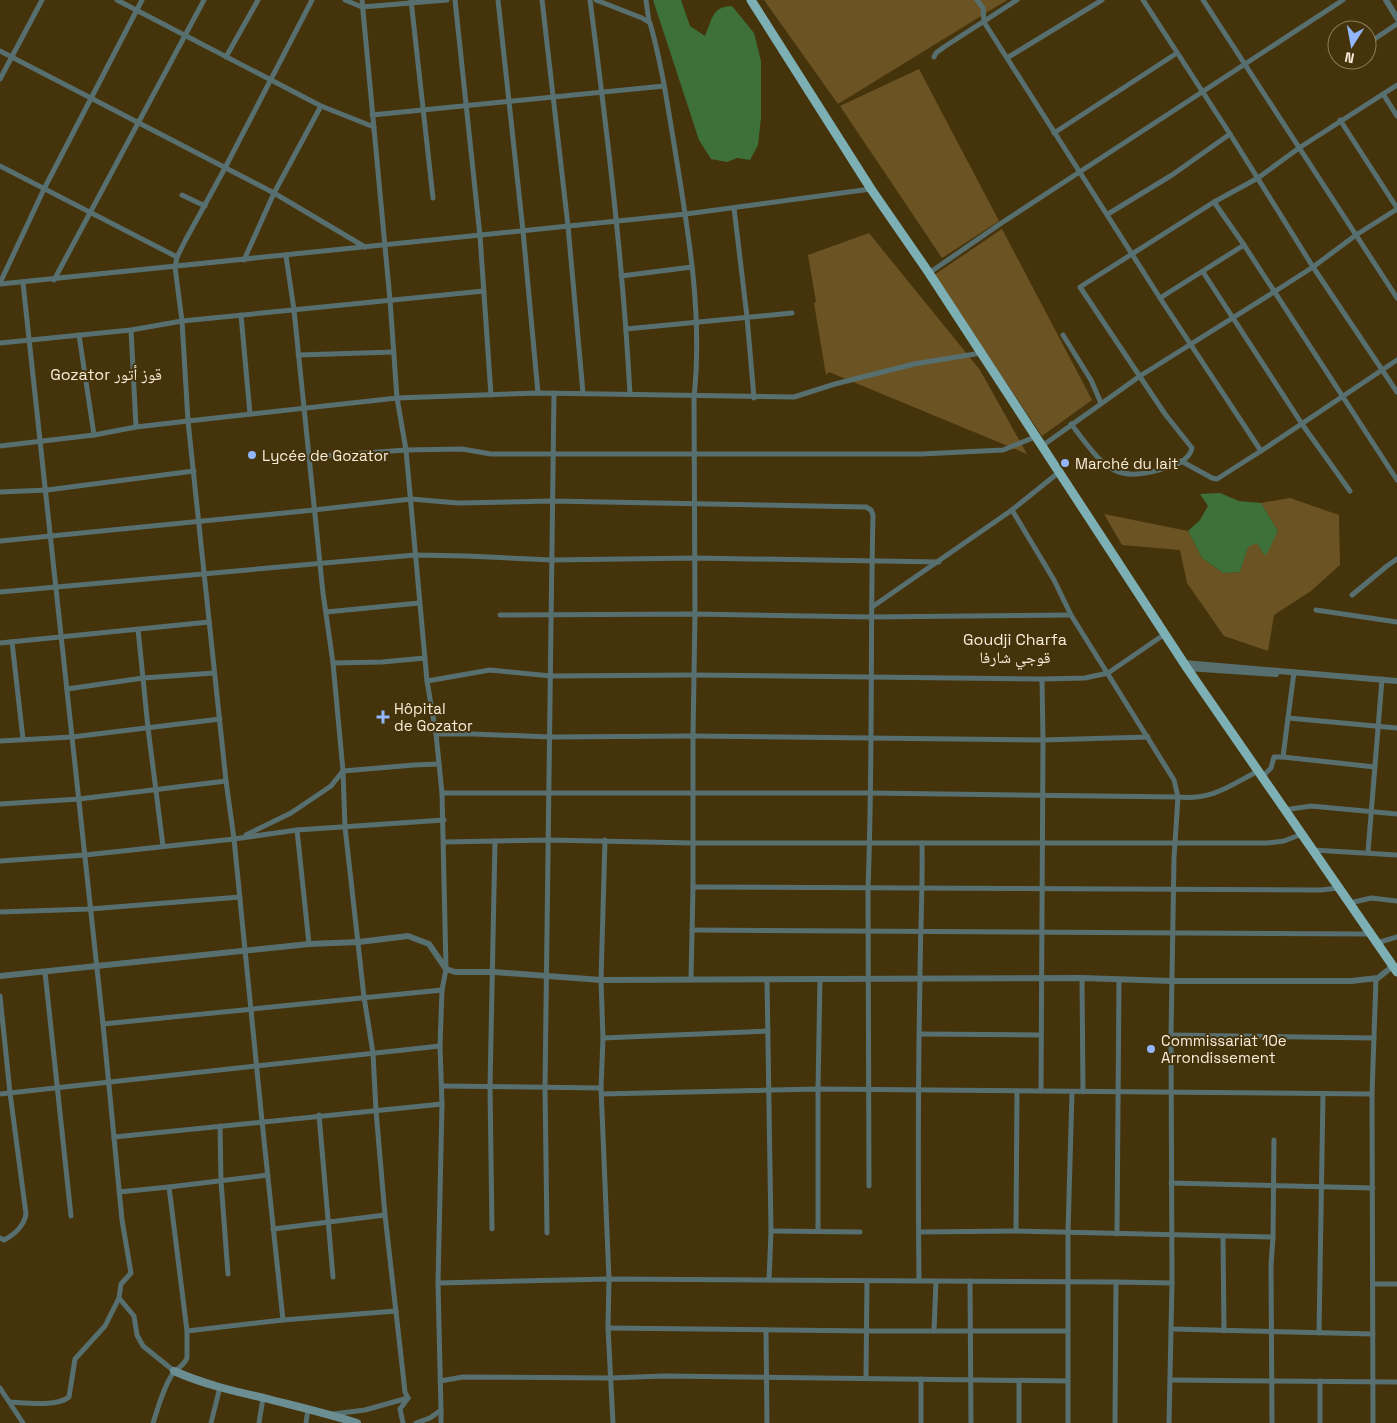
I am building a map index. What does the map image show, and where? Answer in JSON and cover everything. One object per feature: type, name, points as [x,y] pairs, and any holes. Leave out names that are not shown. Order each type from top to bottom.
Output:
[{"type":"highway","points":[[752,0],[871,189],[929,273],[1185,665],[1395,969]]},
{"type":"main road","points":[[174,1371],[186,1377],[220,1387],[330,1414],[358,1423]]},
{"type":"street","points":[[0,80],[42,0]]},
{"type":"street","points":[[116,0],[321,106],[374,127]]},
{"type":"street","points":[[142,0],[44,189],[0,284],[54,280],[686,214],[871,189]]},
{"type":"street","points":[[54,280],[204,0]]},
{"type":"street","points":[[226,57],[258,0]]},
{"type":"street","points":[[283,1320],[250,1008],[246,951],[214,673],[188,421],[182,321],[175,267],[177,257],[312,0]]},
{"type":"street","points":[[345,0],[362,7],[447,0]]},
{"type":"street","points":[[362,0],[390,300],[397,398],[406,450],[427,682],[436,734],[444,820],[446,969],[442,990],[440,1046],[442,1104],[438,1283],[441,1423]]},
{"type":"street","points":[[455,0],[480,236],[491,395]]},
{"type":"street","points":[[498,0],[523,230],[538,393]]},
{"type":"street","points":[[542,0],[568,226],[582,394]]},
{"type":"street","points":[[590,0],[602,92],[621,276],[630,394]]},
{"type":"street","points":[[596,0],[649,22]]},
{"type":"street","points":[[646,0],[649,22],[655,38],[664,86],[686,214],[692,267],[698,365],[694,397],[695,614],[692,736],[693,887],[691,980]]},
{"type":"street","points":[[977,0],[983,8],[984,22],[1108,214],[1132,255],[1261,451]]},
{"type":"street","points":[[934,57],[940,50],[1017,0]]},
{"type":"street","points":[[1007,58],[1102,0]]},
{"type":"street","points":[[1142,0],[1203,92],[1313,266],[1397,392]]},
{"type":"street","points":[[1203,0],[1397,298]]},
{"type":"street","points":[[929,273],[1343,0]]},
{"type":"street","points":[[1386,0],[1397,18]]},
{"type":"street","points":[[411,2],[432,198]]},
{"type":"street","points":[[1377,37],[1397,24]]},
{"type":"street","points":[[0,50],[274,192],[365,247]]},
{"type":"street","points":[[1054,133],[1177,53]]},
{"type":"street","points":[[1071,424],[1100,461],[1120,473],[1144,474],[1172,467],[1190,454],[1192,448],[1140,376],[1080,287],[1214,202],[1258,178],[1340,120],[1397,85]]},
{"type":"street","points":[[372,115],[664,86]]},
{"type":"street","points":[[1383,94],[1397,116]]},
{"type":"street","points":[[244,260],[274,192],[321,106]]},
{"type":"street","points":[[1042,446],[1140,376],[1274,292],[1356,234],[1397,208],[1340,120]]},
{"type":"street","points":[[1108,214],[1172,175],[1230,134]]},
{"type":"street","points":[[0,166],[177,257]]},
{"type":"street","points":[[182,195],[205,206]]},
{"type":"street","points":[[1214,202],[1397,480]]},
{"type":"street","points":[[734,208],[747,317],[754,398]]},
{"type":"street","points":[[1160,298],[1244,245]]},
{"type":"street","points":[[286,256],[294,310],[308,457],[333,663],[343,770],[346,827],[364,998],[373,1053],[385,1216],[405,1392],[408,1398]]},
{"type":"street","points":[[621,276],[692,267]]},
{"type":"street","points":[[1203,272],[1302,424],[1350,491]]},
{"type":"street","points":[[10,1402],[50,1403],[62,1401],[69,1396],[75,1359],[105,1326],[120,1298],[121,1284],[131,1273],[122,1220],[24,283]]},
{"type":"street","points":[[0,343],[131,330],[182,321],[484,291]]},
{"type":"street","points":[[626,329],[792,313]]},
{"type":"street","points":[[241,315],[250,414]]},
{"type":"street","points":[[131,330],[136,428]]},
{"type":"street","points":[[80,335],[94,435]]},
{"type":"street","points":[[1064,335],[1091,380],[1102,403]]},
{"type":"street","points":[[298,355],[394,352]]},
{"type":"street","points":[[0,446],[188,421],[397,398],[538,393],[754,398],[794,397],[835,384],[914,364],[981,353]]},
{"type":"street","points":[[1181,461],[1217,479],[1397,360]]},
{"type":"street","points":[[547,1233],[545,1087],[551,676],[551,501],[554,393]]},
{"type":"street","points":[[308,457],[406,450],[462,449],[491,454],[879,454],[979,452],[1010,448],[1035,437]]},
{"type":"street","points":[[0,492],[46,490],[194,471]]},
{"type":"street","points":[[872,607],[1012,510],[1058,473]]},
{"type":"street","points":[[0,542],[411,499],[458,503],[551,501],[866,507],[872,510],[870,843],[868,888],[870,930],[869,1186]]},
{"type":"street","points":[[1012,510],[1054,580],[1071,615],[1174,780],[1178,797],[1175,843],[1170,1093],[1172,1330],[1169,1423]]},
{"type":"street","points":[[0,592],[415,555],[552,560],[695,558],[938,562]]},
{"type":"street","points":[[1352,595],[1396,561]]},
{"type":"street","points":[[326,612],[419,603]]},
{"type":"street","points":[[1316,610],[1397,622]]},
{"type":"street","points":[[500,614],[695,614],[871,617],[1071,615]]},
{"type":"street","points":[[0,643],[209,622]]},
{"type":"street","points":[[138,629],[163,846]]},
{"type":"street","points":[[427,682],[490,670],[551,676],[871,676],[1042,680],[1085,678],[1108,673],[1165,634]]},
{"type":"street","points":[[12,642],[23,739]]},
{"type":"street","points":[[333,663],[382,662],[425,658]]},
{"type":"street","points":[[1185,665],[1382,682],[1397,685]]},
{"type":"street","points":[[67,688],[143,678],[214,673]]},
{"type":"street","points":[[1283,757],[1294,674]]},
{"type":"street","points":[[1040,1091],[1042,680]]},
{"type":"street","points":[[1382,682],[1397,681]]},
{"type":"street","points":[[1368,852],[1382,682]]},
{"type":"street","points":[[1288,718],[1397,728]]},
{"type":"street","points":[[0,741],[72,737],[220,719]]},
{"type":"street","points":[[436,734],[550,737],[692,736],[1043,740],[1148,737]]},
{"type":"street","points":[[442,793],[870,793],[1194,798],[1214,794],[1260,774],[1271,768],[1274,757],[1375,767]]},
{"type":"street","points":[[234,839],[250,834],[270,822],[291,813],[331,786],[343,770],[414,764],[439,764]]},
{"type":"street","points":[[0,804],[79,799],[226,781]]},
{"type":"street","points":[[1284,810],[1311,806],[1397,814]]},
{"type":"street","points":[[0,861],[85,855],[234,839],[297,830],[444,820]]},
{"type":"street","points":[[297,830],[309,944]]},
{"type":"street","points":[[444,842],[605,840],[693,843],[1268,843],[1284,841],[1302,834]]},
{"type":"street","points":[[605,840],[601,980],[603,1038],[601,1091],[609,1279],[608,1328],[613,1423]]},
{"type":"street","points":[[492,1229],[490,1087],[494,972],[495,841]]},
{"type":"street","points":[[919,1281],[919,1034],[923,888],[922,843]]},
{"type":"street","points":[[1313,850],[1397,854]]},
{"type":"street","points":[[693,887],[1321,890],[1340,888]]},
{"type":"street","points":[[0,912],[90,909],[240,897]]},
{"type":"street","points":[[1350,903],[1371,898],[1397,901]]},
{"type":"street","points":[[692,930],[1371,934]]},
{"type":"street","points":[[0,976],[309,944],[359,942],[408,936],[429,944],[446,969],[455,972],[494,972],[601,980],[1082,978],[1172,981],[1350,981],[1376,978],[1395,969]]},
{"type":"street","points":[[1376,943],[1397,937]]},
{"type":"street","points":[[45,972],[70,1216]]},
{"type":"street","points":[[1082,978],[1083,1092]]},
{"type":"street","points":[[1373,1423],[1372,1094],[1376,978]]},
{"type":"street","points":[[818,1231],[820,979]]},
{"type":"street","points":[[767,980],[772,1230],[769,1280]]},
{"type":"street","points":[[1117,1234],[1118,980]]},
{"type":"street","points":[[103,1024],[442,990]]},
{"type":"street","points":[[0,996],[2,1034],[26,1214],[22,1226],[9,1238],[4,1240],[0,1238]]},
{"type":"street","points":[[603,1038],[768,1031]]},
{"type":"street","points":[[919,1034],[1041,1035]]},
{"type":"street","points":[[1171,1034],[1374,1038]]},
{"type":"street","points":[[0,1094],[440,1046]]},
{"type":"street","points":[[442,1086],[545,1087],[601,1091],[818,1089],[1372,1094]]},
{"type":"street","points":[[1016,1231],[1017,1091]]},
{"type":"street","points":[[1068,1423],[1068,1232],[1072,1092]]},
{"type":"street","points":[[1319,1333],[1323,1094]]},
{"type":"street","points":[[114,1137],[442,1104]]},
{"type":"street","points":[[319,1115],[333,1277]]},
{"type":"street","points":[[220,1126],[220,1181],[228,1274]]},
{"type":"street","points":[[1272,1423],[1271,1265],[1274,1140]]},
{"type":"street","points":[[119,1192],[268,1175]]},
{"type":"street","points":[[1171,1183],[1373,1188]]},
{"type":"street","points":[[153,1423],[166,1385],[174,1371],[187,1358],[187,1331],[169,1187]]},
{"type":"street","points":[[273,1229],[385,1216]]},
{"type":"street","points":[[772,1230],[860,1232]]},
{"type":"street","points":[[919,1232],[1016,1231],[1273,1237]]},
{"type":"street","points":[[1224,1236],[1224,1331]]},
{"type":"street","points":[[438,1283],[609,1279],[1172,1283]]},
{"type":"street","points":[[866,1378],[867,1281]]},
{"type":"street","points":[[934,1331],[936,1281]]},
{"type":"street","points":[[970,1281],[971,1423]]},
{"type":"street","points":[[1115,1423],[1116,1282]]},
{"type":"street","points":[[1373,1284],[1397,1284]]},
{"type":"street","points":[[120,1298],[134,1316],[137,1335],[143,1346],[174,1371]]},
{"type":"street","points":[[187,1331],[283,1320],[396,1311]]},
{"type":"street","points":[[608,1328],[1068,1331]]},
{"type":"street","points":[[766,1330],[767,1423]]},
{"type":"street","points":[[1172,1330],[1373,1334]]},
{"type":"street","points":[[440,1381],[463,1377],[611,1378],[664,1376],[1068,1381]]},
{"type":"street","points":[[921,1423],[922,1379]]},
{"type":"street","points":[[1171,1380],[1397,1382]]},
{"type":"street","points":[[1019,1381],[1019,1423]]},
{"type":"street","points":[[1320,1381],[1320,1423]]},
{"type":"street","points":[[211,1423],[220,1387]]},
{"type":"street","points":[[0,1388],[23,1423]]},
{"type":"street","points":[[259,1423],[263,1398]]},
{"type":"street","points":[[330,1414],[366,1410],[408,1398]]},
{"type":"street","points":[[403,1423],[400,1409],[408,1398]]},
{"type":"street","points":[[306,1423],[308,1409]]},
{"type":"street","points":[[416,1423],[430,1418],[441,1410]]},
{"type":"shaded area","points":[[653,0],[681,0],[690,26],[705,36],[711,19],[717,11],[720,8],[732,6],[754,33],[761,61],[761,118],[758,145],[750,160],[737,158],[727,162],[711,159],[699,140]]},
{"type":"shaded area","points":[[764,0],[1007,0],[838,104]]},
{"type":"shaded area","points":[[919,69],[999,221],[942,258],[840,106]]},
{"type":"shaded area","points":[[1002,229],[1092,400],[1042,436],[934,275]]},
{"type":"shaded area","points":[[869,233],[980,370],[1027,454],[829,372],[826,375],[808,255]]},
{"type":"shaded area","points":[[1220,493],[1239,501],[1261,503],[1278,531],[1267,554],[1264,555],[1257,543],[1248,547],[1240,572],[1223,573],[1202,558],[1188,531],[1200,520],[1208,506],[1200,494]]},
{"type":"shaded area","points":[[1290,498],[1339,515],[1340,565],[1311,591],[1274,615],[1268,651],[1224,636],[1187,583],[1180,550],[1122,545],[1104,514],[1188,531],[1202,558],[1223,573],[1240,572],[1248,546],[1257,543],[1264,555],[1278,531],[1261,503]]},
{"type":"place","name":"Lycée de Gozator","points":[[252,455]]},
{"type":"place","name":"Marché du lait","points":[[1065,463]]},
{"type":"place","name":"Hôpital de Gozator","points":[[383,717]]},
{"type":"place","name":"Commissariat 10e Arrondissement","points":[[1151,1049]]},
{"type":"district","name":"Gozator قوز أتور","points":[[106,374]]},
{"type":"district","name":"Goudji Charfa قوجي شارفا","points":[[1015,648]]}]
